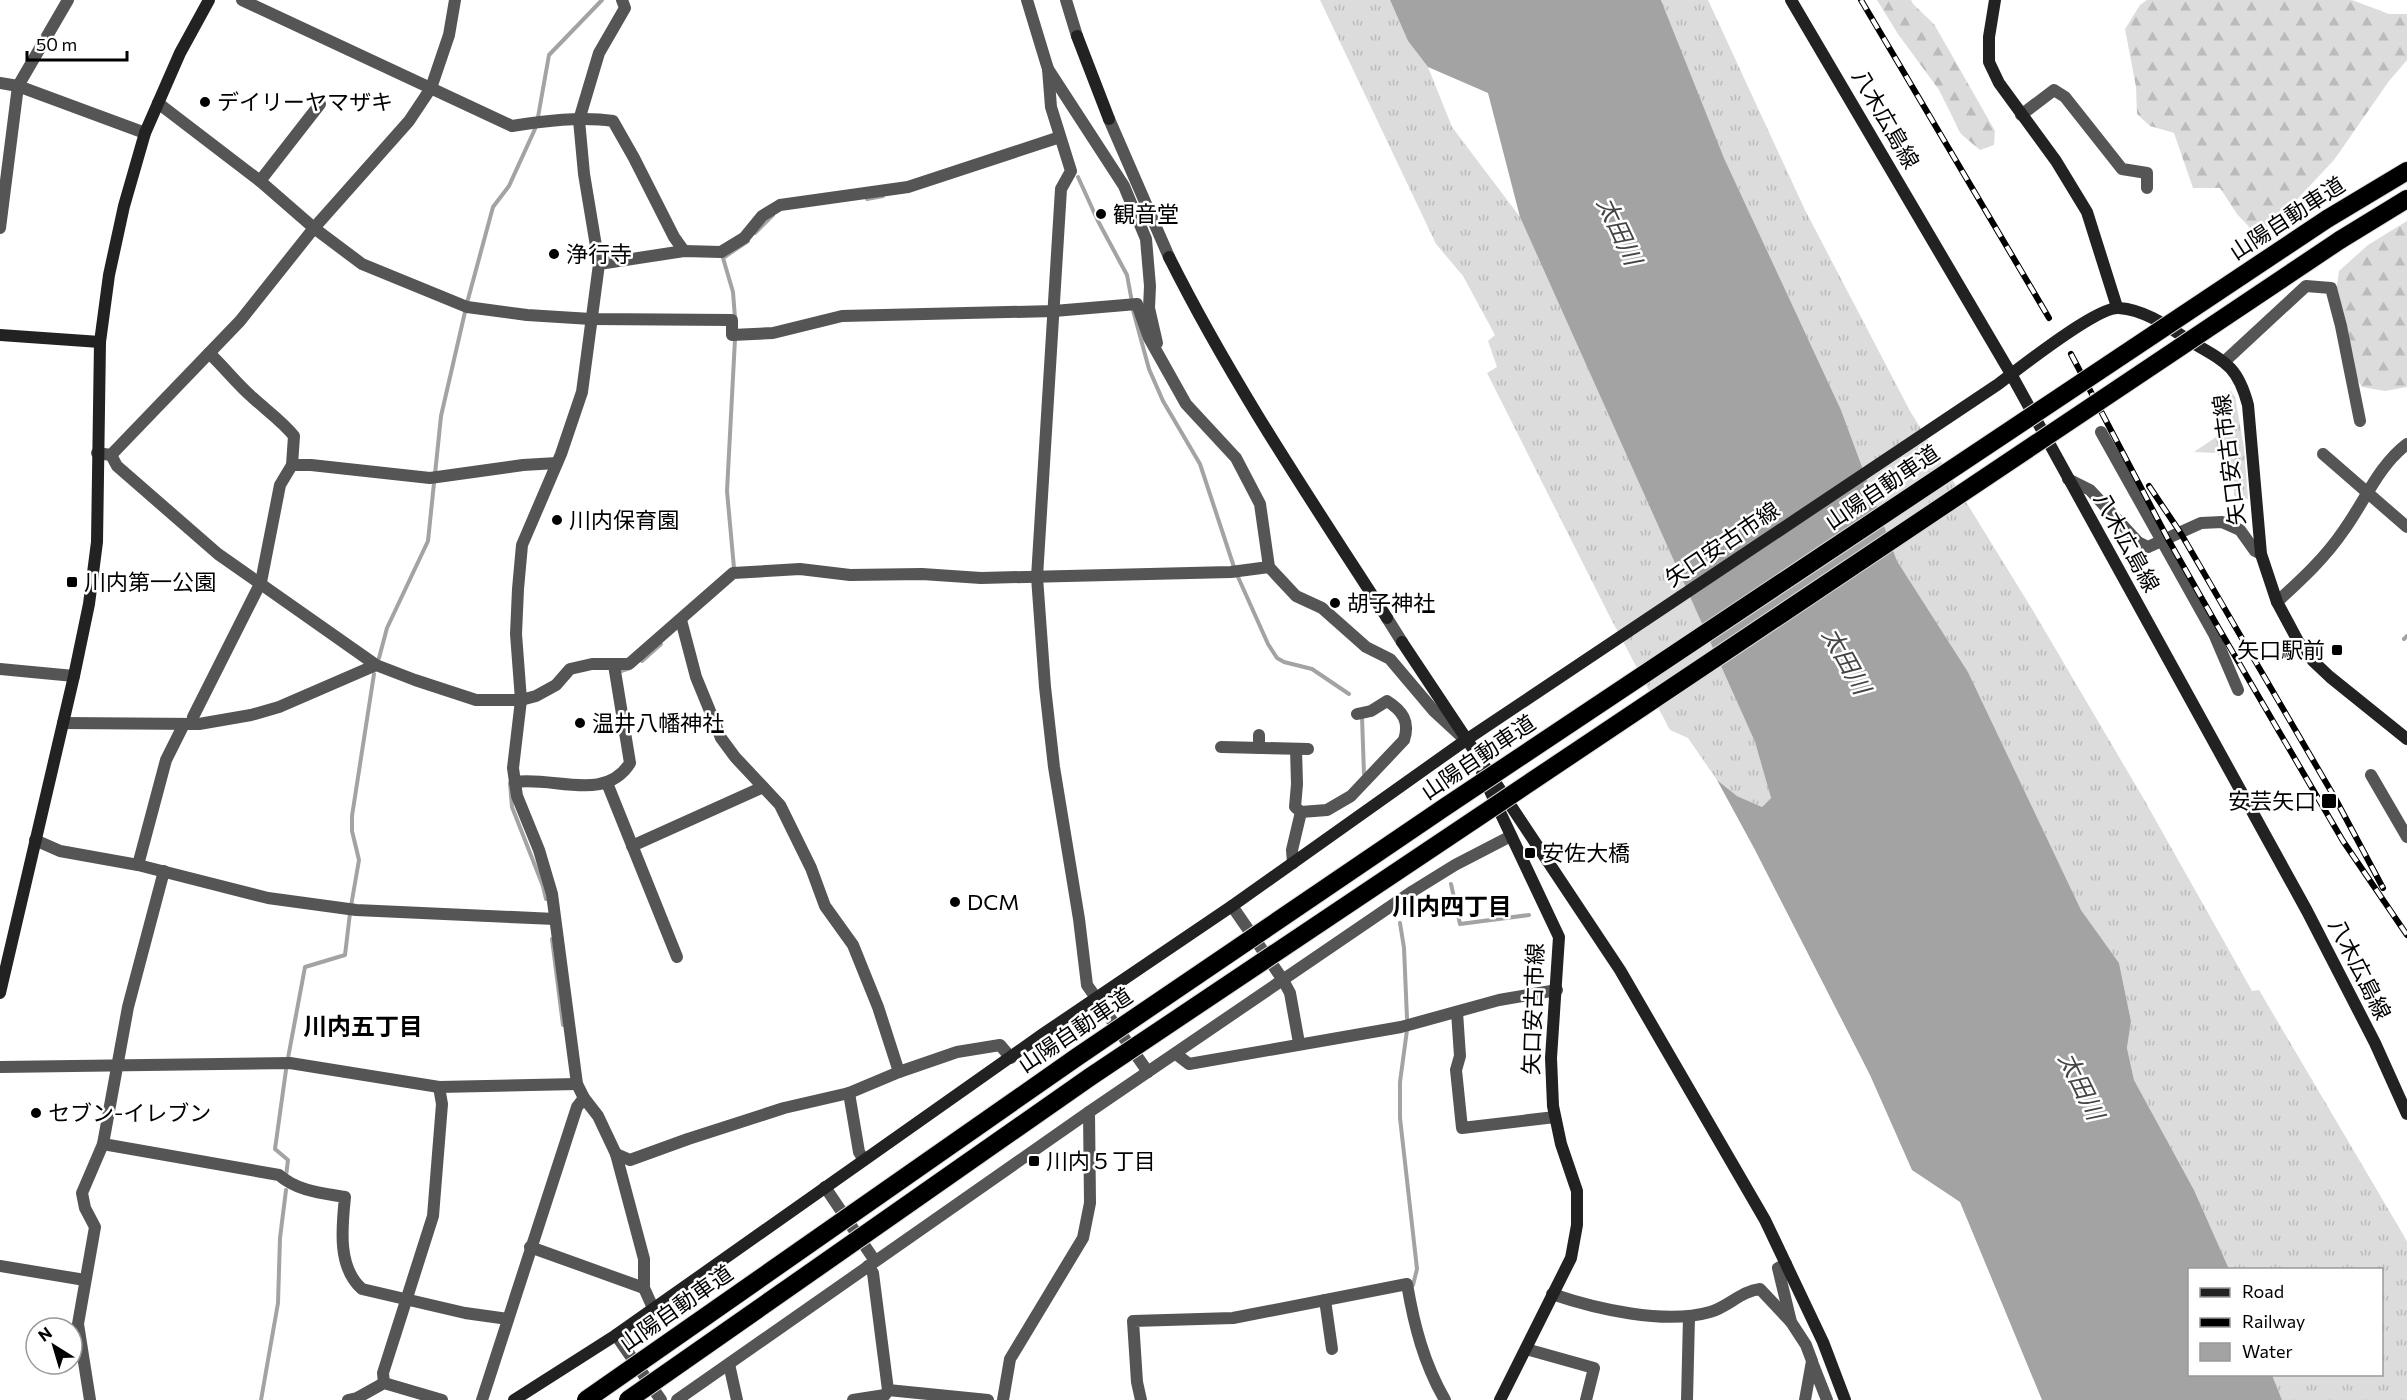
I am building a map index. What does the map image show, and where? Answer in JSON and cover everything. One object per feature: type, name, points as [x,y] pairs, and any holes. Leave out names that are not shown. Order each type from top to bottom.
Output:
[{"type":"highway","name":"山陽自動車道","points":[[586,1400],[1077,1057],[1435,814],[2327,219],[2407,171]]},
{"type":"highway","points":[[628,1400],[1090,1077],[2340,240],[2407,200]]},
{"type":"street","points":[[0,228],[18,86],[68,0]]},
{"type":"street","points":[[0,993],[4,954],[35,840],[63,723],[94,573],[97,542],[100,342],[109,275],[124,206],[145,133],[180,53],[209,0]]},
{"type":"street","points":[[242,0],[512,126],[598,119],[613,121],[674,237],[684,251]]},
{"type":"street","points":[[111,455],[240,321],[314,228],[410,121],[431,88],[449,35],[455,0]]},
{"type":"street","points":[[622,0],[625,8],[599,53],[579,120],[584,174],[599,264],[582,392],[557,463],[522,545],[516,634],[521,700],[513,768],[517,796],[539,850],[549,883],[577,1084],[584,1098],[598,1116],[616,1154],[644,1259],[644,1288],[652,1308]]},
{"type":"street","points":[[1027,0],[1048,69],[1051,107],[1071,171],[1061,189],[1037,577],[1045,687],[1054,767],[1079,919],[1087,985],[1148,1072]]},
{"type":"street","points":[[1066,0],[1077,36],[1109,119],[1195,311],[1256,414],[1402,642],[1472,737],[1620,970],[1765,1220],[1823,1342],[1845,1400]]},
{"type":"street","name":"八木広島線","points":[[1791,0],[2010,374],[2307,911],[2375,1043],[2407,1114]]},
{"type":"street","points":[[1995,0],[1989,37],[1989,62],[1999,83],[2056,161],[2087,212],[2117,307]]},
{"type":"street","points":[[1048,69],[1124,186],[1146,239],[1150,286],[1149,308],[1161,362]]},
{"type":"street","points":[[0,83],[18,86],[145,133]]},
{"type":"street","points":[[2021,115],[2054,90],[2065,97],[2122,169],[2147,173],[2147,188]]},
{"type":"street","points":[[158,103],[260,181],[314,228],[362,264],[467,307],[527,315],[591,319],[732,320],[732,335],[773,333],[842,315],[1054,311],[1137,304],[1149,338],[1186,404],[1236,458],[1260,504],[1269,567],[1296,596],[1322,608],[1366,647],[1390,659],[1434,711],[1472,737]]},
{"type":"street","points":[[260,181],[320,104]]},
{"type":"street","points":[[599,264],[684,251],[721,252],[744,237],[762,216],[780,205],[908,187],[1060,137]]},
{"type":"street","points":[[2225,362],[2306,286],[2331,288],[2360,421]]},
{"type":"street","name":"矢口安古市線","points":[[1500,1400],[1571,1258],[1577,1225],[1577,1191],[1561,1144],[1555,1117],[1551,1058],[1559,937],[1511,836],[1472,737],[1997,386],[2010,374],[2093,317],[2117,307],[2149,316],[2225,362],[2242,384],[2248,405],[2261,554],[2277,602],[2298,641],[2313,661],[2407,739]]},
{"type":"street","points":[[0,335],[100,342]]},
{"type":"street","points":[[138,865],[166,760],[193,717],[261,582],[280,485],[292,465],[294,436],[288,428],[250,396],[232,374],[209,353]]},
{"type":"street","points":[[2101,432],[2214,634],[2238,690]]},
{"type":"street","points":[[2277,602],[2322,560],[2346,528],[2384,467],[2396,452],[2407,444]]},
{"type":"street","points":[[97,453],[111,455]]},
{"type":"street","points":[[2323,454],[2407,527]]},
{"type":"street","points":[[111,455],[117,466],[218,554],[261,582],[376,665],[476,700],[521,700],[536,696],[556,685],[570,669],[592,664],[629,664],[681,620],[708,592],[733,573],[800,569],[850,575],[922,574],[981,578],[1231,572],[1269,567]]},
{"type":"street","points":[[292,465],[430,478],[523,465],[557,463]]},
{"type":"street","points":[[2068,479],[2090,490],[2138,542],[2148,547],[2201,523],[2222,522],[2240,530],[2254,551],[2261,554]]},
{"type":"street","points":[[681,620],[696,677],[721,738],[735,757],[780,805],[811,868],[825,906],[853,945],[878,1007],[899,1072]]},
{"type":"street","points":[[63,723],[188,724],[251,715],[279,706],[376,665]]},
{"type":"street","points":[[515,782],[530,779],[598,786],[615,780],[630,763],[614,665]]},
{"type":"street","points":[[0,669],[74,676]]},
{"type":"street","points":[[1226,743],[1259,741],[1302,749],[1295,807],[1301,812],[1327,810],[1351,796],[1404,740],[1408,728],[1407,721],[1387,701],[1371,711],[1357,714]]},
{"type":"street","points":[[514,1400],[616,1335],[1472,737]]},
{"type":"street","points":[[2371,775],[2407,837]]},
{"type":"street","points":[[607,783],[677,957]]},
{"type":"street","points":[[632,846],[763,786]]},
{"type":"street","points":[[1293,863],[1292,850],[1301,812]]},
{"type":"street","points":[[677,1400],[1089,1112],[1421,885],[1511,836]]},
{"type":"street","points":[[35,840],[60,851],[138,865],[268,897],[356,910],[555,919]]},
{"type":"street","points":[[90,1400],[78,1324],[95,1227],[82,1193],[103,1144],[129,1007],[164,871]]},
{"type":"street","points":[[1232,906],[1290,993],[1299,1043]]},
{"type":"street","points":[[1176,1054],[1189,1064],[1401,1027],[1499,1000],[1557,990]]},
{"type":"street","points":[[1457,1012],[1460,1056],[1456,1070],[1462,1128],[1555,1117]]},
{"type":"street","points":[[616,1154],[630,1160],[784,1108],[849,1093],[899,1072],[957,1052],[1000,1045],[1011,1058]]},
{"type":"street","points":[[0,1067],[291,1063],[439,1088],[577,1084]]},
{"type":"street","points":[[384,1383],[383,1373],[433,1216],[442,1104],[439,1088]]},
{"type":"street","points":[[849,1093],[859,1152],[864,1160]]},
{"type":"street","points":[[482,1400],[577,1107],[584,1098]]},
{"type":"street","points":[[1003,1400],[1010,1359],[1083,1238],[1090,1203],[1089,1112]]},
{"type":"street","points":[[103,1144],[279,1175],[289,1184],[345,1197],[340,1237],[353,1281],[362,1289],[465,1313],[508,1319]]},
{"type":"street","points":[[825,1187],[872,1263],[888,1390],[885,1395],[853,1400]]},
{"type":"street","points":[[530,1247],[644,1288]]},
{"type":"street","points":[[1786,1264],[1778,1268],[1791,1322]]},
{"type":"street","points":[[0,1266],[85,1280]]},
{"type":"street","points":[[1141,1400],[1137,1382],[1133,1322],[1233,1318],[1407,1284],[1414,1327],[1436,1385],[1448,1400]]},
{"type":"street","points":[[1552,1294],[1590,1307],[1689,1317],[1713,1311],[1750,1290],[1760,1289],[1791,1322],[1806,1345],[1827,1400]]},
{"type":"street","points":[[1325,1300],[1332,1349]]},
{"type":"street","points":[[1687,1400],[1689,1317]]},
{"type":"street","points":[[616,1335],[661,1400]]},
{"type":"street","points":[[1526,1349],[1594,1368],[1586,1400]]},
{"type":"street","points":[[1805,1400],[1812,1361]]},
{"type":"street","points":[[729,1364],[737,1400]]},
{"type":"street","points":[[348,1400],[357,1398],[384,1383],[442,1400]]},
{"type":"street","points":[[888,1390],[988,1400]]},
{"type":"green space","points":[[1320,0],[1390,0],[1408,41],[1428,67],[1452,127],[1520,217],[1755,742],[1771,798],[1762,807],[1737,796],[1717,780],[1688,738],[1670,730],[1610,617],[1487,373],[1497,367],[1488,341],[1495,335],[1463,276],[1436,244]]},
{"type":"green space","points":[[1661,0],[1708,0],[1805,210],[1910,411],[2032,609],[2142,796],[2252,991],[2259,990],[2404,1236],[2407,1242],[2407,1400],[2282,1400],[2272,1376],[2383,1376],[2383,1268],[2229,1268],[2194,1190],[2134,1080],[2127,1048],[2131,1021],[2119,963],[2081,910],[1968,672],[1897,561],[1841,410],[1724,158]]},
{"type":"green space","points":[[1877,0],[1911,0],[1934,24],[1995,131],[1994,145],[1980,150],[1961,134],[1939,90],[1898,34]]},
{"type":"green space","points":[[2147,0],[2352,0],[2389,14],[2407,14],[2407,60],[2389,81],[2334,160],[2278,223],[2254,232],[2237,214],[2220,188],[2193,188],[2174,133],[2150,126],[2137,114],[2136,87],[2125,29],[2140,5]]},
{"type":"green space","points":[[2407,221],[2407,387],[2385,391],[2362,387],[2352,371],[2336,292],[2339,271],[2368,245]]},
{"type":"green space","points":[[2231,391],[2235,397],[2244,448],[2248,499],[2234,496],[2234,476],[2217,453],[2194,452],[2228,429],[2227,421],[2210,399]]},
{"type":"water","name":"太田川","points":[[1390,0],[1661,0],[1724,158],[1841,410],[1897,561],[1968,672],[2081,910],[2119,963],[2131,1021],[2127,1048],[2134,1080],[2194,1190],[2229,1268],[2188,1268],[2188,1376],[2272,1376],[2282,1400],[2042,1400],[1960,1202],[1912,1170],[1870,1075],[1717,780],[1737,796],[1762,807],[1771,798],[1755,742],[1520,217],[1488,93],[1428,67],[1408,41]]},
{"type":"waterway","points":[[538,117],[549,55],[602,0]]},
{"type":"waterway","points":[[467,303],[493,207],[509,186],[535,129]]},
{"type":"waterway","points":[[1078,177],[1127,275],[1132,302]]},
{"type":"waterway","points":[[867,199],[883,196]]},
{"type":"waterway","points":[[755,233],[773,215]]},
{"type":"waterway","points":[[735,318],[733,292],[723,258],[748,241]]},
{"type":"waterway","points":[[1133,310],[1149,369],[1163,401],[1200,464],[1234,567]]},
{"type":"waterway","points":[[435,474],[441,416],[465,312]]},
{"type":"waterway","points":[[734,568],[727,491],[735,339]]},
{"type":"waterway","points":[[379,658],[387,628],[428,541],[434,483]]},
{"type":"waterway","points":[[1238,577],[1268,644],[1277,658],[1312,669],[1349,694]]},
{"type":"waterway","points":[[2404,639],[2407,636]]},
{"type":"waterway","points":[[642,661],[661,644]]},
{"type":"waterway","points":[[621,671],[630,668]]},
{"type":"waterway","points":[[351,906],[359,860],[352,831],[352,816],[374,674]]},
{"type":"waterway","points":[[1362,717],[1364,774]]},
{"type":"waterway","points":[[510,783],[512,807],[546,899]]},
{"type":"waterway","points":[[1451,884],[1460,924],[1529,915]]},
{"type":"waterway","points":[[288,1058],[305,967],[345,955],[350,913]]},
{"type":"waterway","points":[[1400,923],[1404,948],[1407,1018]]},
{"type":"waterway","points":[[552,939],[563,1025]]},
{"type":"waterway","points":[[1407,1030],[1400,1082],[1400,1118],[1417,1269],[1413,1285]]},
{"type":"waterway","points":[[286,1070],[275,1149],[288,1160],[286,1176]]},
{"type":"waterway","points":[[261,1400],[278,1303],[280,1238],[286,1190]]},
{"type":"railway","points":[[1861,0],[2049,318]]},
{"type":"railway","points":[[2071,354],[2168,539],[2218,627],[2343,841],[2407,935]]},
{"type":"railway","points":[[2149,486],[2180,532],[2335,798],[2383,888]]},
{"type":"place","name":"デイリーヤマザキ","points":[[205,102]]},
{"type":"place","name":"観音堂","points":[[1101,214]]},
{"type":"place","name":"浄行寺","points":[[554,254]]},
{"type":"place","name":"川内保育園","points":[[557,520]]},
{"type":"place","name":"川内第一公園","points":[[72,582]]},
{"type":"place","name":"胡子神社","points":[[1335,603]]},
{"type":"place","name":"矢口駅前","points":[[2337,650]]},
{"type":"place","name":"温井八幡神社","points":[[580,723]]},
{"type":"place","name":"安芸矢口","points":[[2329,801]]},
{"type":"place","name":"安佐大橋","points":[[1530,853]]},
{"type":"place","name":"DCM","points":[[955,902]]},
{"type":"place","name":"セブン-イレブン","points":[[36,1113]]},
{"type":"place","name":"川内５丁目","points":[[1034,1161]]},
{"type":"district","name":"川内四丁目","points":[[1452,907]]},
{"type":"district","name":"川内五丁目","points":[[363,1027]]}]
